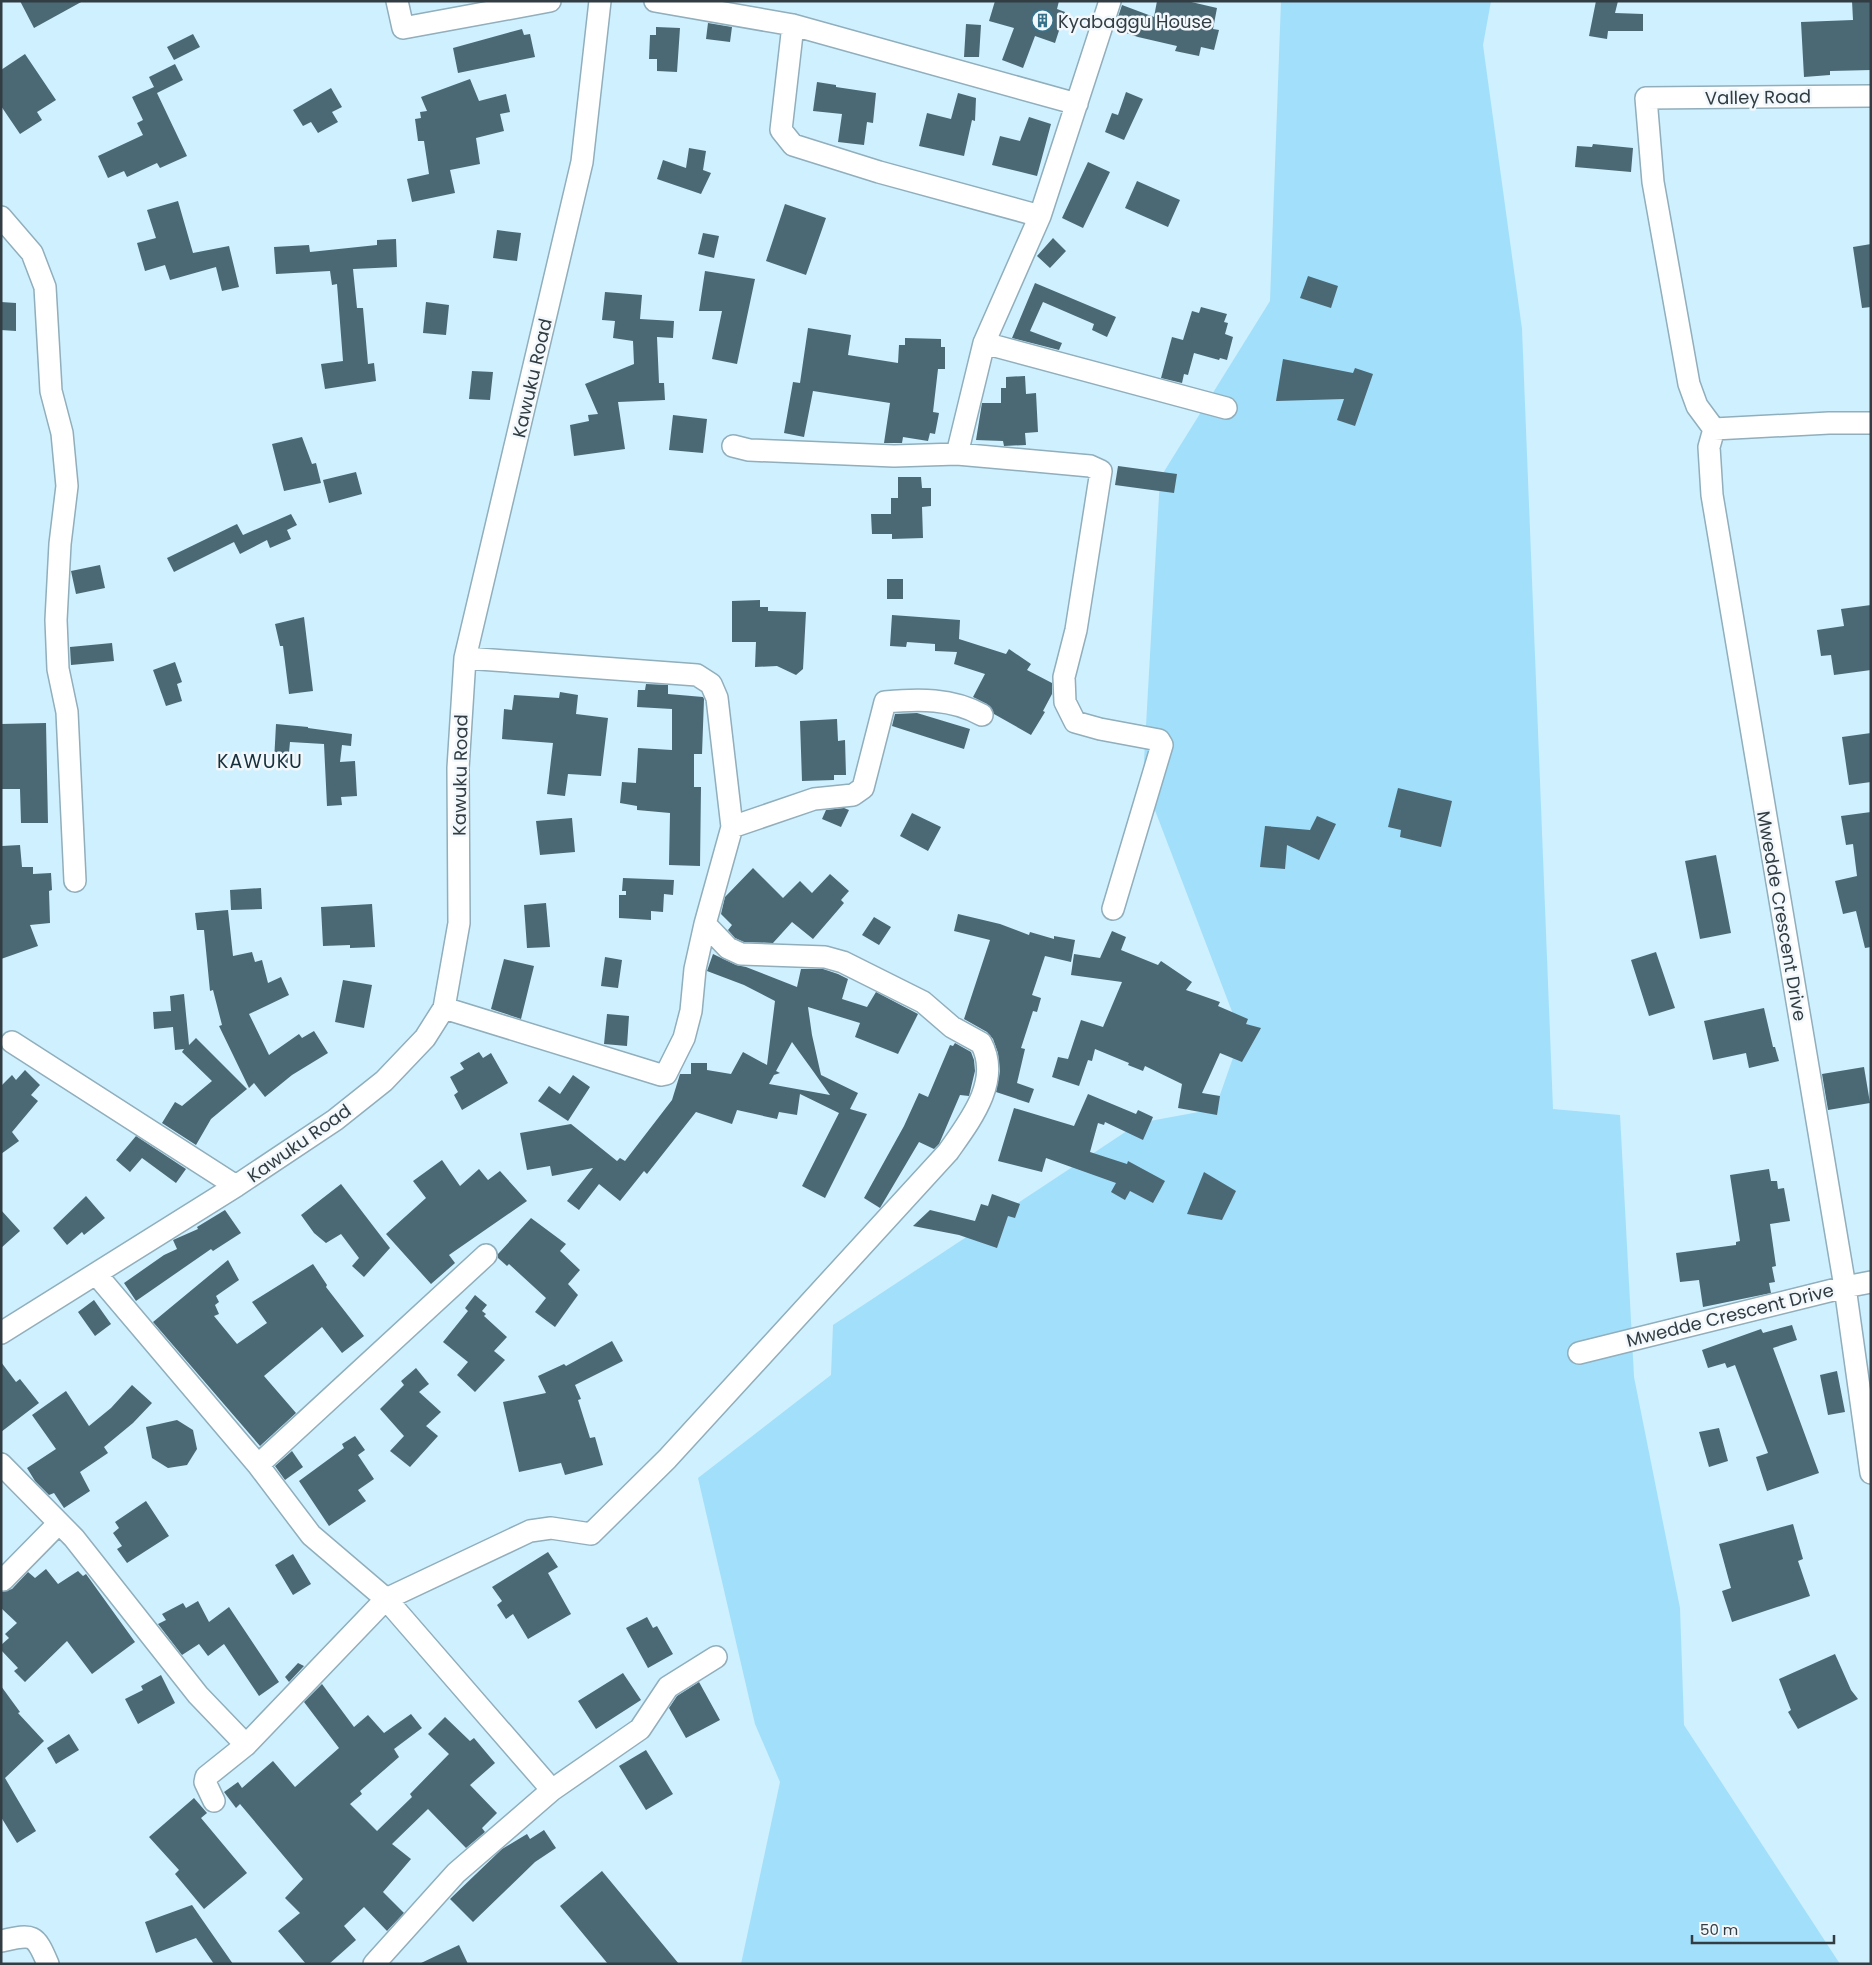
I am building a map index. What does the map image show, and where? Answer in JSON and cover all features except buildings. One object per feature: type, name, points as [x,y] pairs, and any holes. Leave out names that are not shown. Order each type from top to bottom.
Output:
[{"type":"street","points":[[397,1],[403,28],[550,1]]},
{"type":"street","name":"Kawuku Road","points":[[1,1332],[236,1186],[335,1120],[384,1081],[426,1038],[444,1008],[459,923],[458,768],[465,658],[582,162],[600,1]]},
{"type":"street","points":[[655,1],[792,25],[1077,104]]},
{"type":"street","points":[[958,454],[984,343],[1040,216],[1110,1]]},
{"type":"street","points":[[792,25],[781,130],[793,144],[879,172],[1040,216]]},
{"type":"street","name":"Valley Road","points":[[1714,429],[1698,406],[1689,384],[1653,182],[1646,98],[1871,96]]},
{"type":"street","points":[[1,217],[32,253],[45,286],[50,391],[62,434],[67,486],[60,544],[56,620],[58,669],[67,712],[75,881]]},
{"type":"street","points":[[984,343],[1226,408]]},
{"type":"street","points":[[1714,429],[1829,423],[1871,424]]},
{"type":"street","name":"Mwedde Crescent Drive","points":[[1579,1353],[1845,1287],[1712,496],[1709,447],[1714,429]]},
{"type":"street","points":[[733,446],[759,451],[894,456],[958,454],[1090,466],[1101,471],[1101,481],[1076,630],[1064,677],[1064,702],[1075,722],[1100,730],[1159,740],[1162,745],[1113,909]]},
{"type":"street","points":[[444,1008],[663,1075],[666,1074],[684,1038],[691,1011],[695,969],[705,924],[732,827],[717,698],[706,680],[697,675],[465,658]]},
{"type":"street","points":[[732,827],[814,800],[853,795],[862,788],[885,702],[917,699],[966,705],[982,715]]},
{"type":"street","points":[[214,1801],[206,1782],[206,1777],[246,1745],[386,1599],[530,1530],[551,1528],[591,1534],[667,1458],[948,1152],[982,1100],[987,1065],[981,1043],[952,1027],[923,1002],[842,962],[825,957],[742,954],[728,948],[705,924]]},
{"type":"street","points":[[12,1042],[236,1186]]},
{"type":"street","points":[[258,1465],[486,1255]]},
{"type":"street","points":[[96,1274],[258,1465],[311,1535],[386,1599],[552,1790]]},
{"type":"street","points":[[1871,1282],[1845,1287],[1871,1473]]},
{"type":"street","points":[[1,1464],[74,1538],[198,1695],[246,1745]]},
{"type":"street","points":[[3,1580],[59,1523]]},
{"type":"street","points":[[374,1964],[456,1873],[552,1790],[640,1729],[668,1687],[716,1657]]},
{"type":"street","points":[[1,1941],[24,1936],[33,1937],[39,1943],[48,1964]]},
{"type":"shaded area","points":[[1281,1],[1491,1],[1483,45],[1522,329],[1553,1109],[1620,1115],[1634,1377],[1680,1608],[1684,1725],[1840,1964],[741,1964],[780,1782],[755,1724],[698,1478],[831,1375],[833,1325],[1139,1123],[1215,1109],[1241,1035],[1143,779],[1160,478],[1270,301]]},
{"type":"place","name":"Kyabaggu House","points":[[1042,21]]},
{"type":"district","name":"KAWUKU","points":[[260,761]]}]
